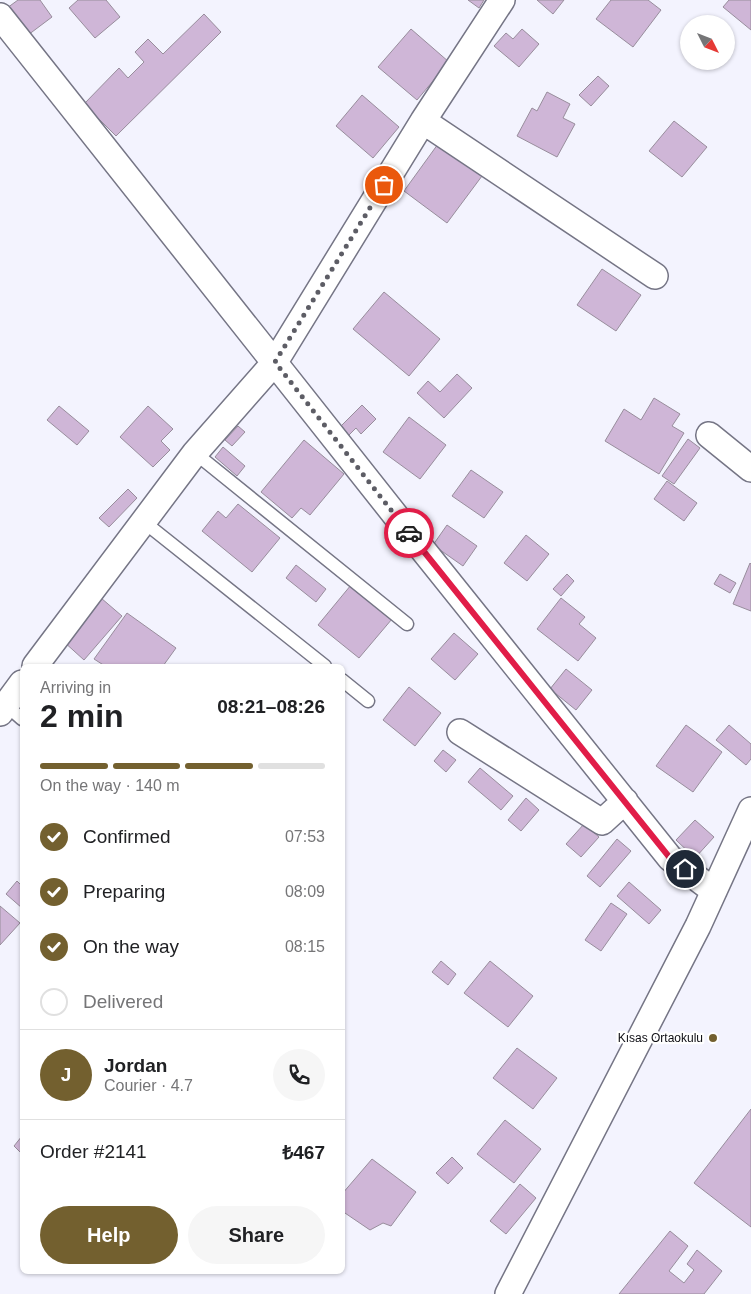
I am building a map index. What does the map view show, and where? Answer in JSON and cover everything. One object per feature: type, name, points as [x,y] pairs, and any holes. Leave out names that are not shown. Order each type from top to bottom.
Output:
[{"type":"street","points":[[37,664],[195,453],[275,362],[423,121],[502,0]]},
{"type":"street","points":[[0,16],[411,535],[670,858],[714,891]]},
{"type":"street","points":[[423,121],[655,276]]},
{"type":"street","points":[[709,435],[751,469]]},
{"type":"street","points":[[9,712],[20,687]]},
{"type":"street","points":[[460,732],[602,822],[625,801]]},
{"type":"street","points":[[508,1294],[698,926],[751,810]]},
{"type":"lane","points":[[195,453],[407,624]]},
{"type":"lane","points":[[144,522],[322,664]]},
{"type":"lane","points":[[345,682],[368,701]]},
{"type":"building","points":[[18,0],[40,0],[52,17],[28,35],[7,8]]},
{"type":"building","points":[[78,0],[106,0],[120,17],[95,38],[69,8]]},
{"type":"building","points":[[468,0],[484,0],[479,8]]},
{"type":"building","points":[[537,0],[564,0],[553,14]]},
{"type":"building","points":[[611,0],[648,0],[661,10],[633,47],[596,19]]},
{"type":"building","points":[[729,0],[751,0],[751,30],[735,15],[723,7]]},
{"type":"building","points":[[204,14],[221,32],[116,136],[84,104],[119,68],[128,78],[144,62],[135,52],[148,39],[163,54]]},
{"type":"building","points":[[411,29],[449,62],[417,100],[378,67]]},
{"type":"building","points":[[522,29],[539,44],[519,67],[494,46],[506,33],[513,39]]},
{"type":"building","points":[[598,76],[609,86],[591,106],[579,95]]},
{"type":"building","points":[[547,92],[570,104],[563,118],[575,124],[557,157],[517,136],[532,108],[537,111]]},
{"type":"building","points":[[362,95],[399,127],[373,158],[336,126]]},
{"type":"building","points":[[674,121],[707,147],[682,177],[649,151]]},
{"type":"building","points":[[438,144],[482,176],[447,223],[404,191]]},
{"type":"building","points":[[602,269],[641,295],[616,331],[577,305]]},
{"type":"building","points":[[384,292],[440,339],[409,376],[353,329]]},
{"type":"building","points":[[457,374],[472,388],[444,418],[417,393],[428,381],[440,392]]},
{"type":"building","points":[[654,398],[680,414],[672,426],[684,433],[659,474],[605,441],[624,409],[641,420]]},
{"type":"building","points":[[362,405],[376,419],[361,434],[356,428],[347,437],[339,428]]},
{"type":"building","points":[[59,406],[89,431],[77,445],[47,420]]},
{"type":"building","points":[[148,406],[173,429],[161,441],[170,450],[153,467],[120,437]]},
{"type":"building","points":[[409,417],[446,445],[420,479],[383,452]]},
{"type":"building","points":[[238,426],[245,432],[232,446],[225,440]]},
{"type":"building","points":[[688,439],[700,448],[674,484],[662,476]]},
{"type":"building","points":[[304,440],[344,474],[310,515],[301,508],[292,518],[261,492]]},
{"type":"building","points":[[223,447],[245,466],[237,476],[215,457]]},
{"type":"building","points":[[471,470],[503,492],[484,518],[452,496]]},
{"type":"building","points":[[667,481],[697,503],[684,521],[654,499]]},
{"type":"building","points":[[128,489],[137,498],[109,527],[99,518]]},
{"type":"building","points":[[238,504],[280,538],[252,572],[202,531],[218,511],[226,518]]},
{"type":"building","points":[[447,525],[477,546],[463,566],[433,545]]},
{"type":"building","points":[[526,535],[549,554],[527,581],[504,563]]},
{"type":"building","points":[[751,564],[751,611],[733,604]]},
{"type":"building","points":[[296,565],[326,589],[316,602],[286,578]]},
{"type":"building","points":[[567,574],[574,581],[561,596],[553,589]]},
{"type":"building","points":[[720,574],[736,583],[730,593],[714,584]]},
{"type":"building","points":[[351,585],[392,619],[359,658],[318,625]]},
{"type":"building","points":[[101,598],[122,616],[84,660],[63,641]]},
{"type":"building","points":[[561,598],[585,617],[579,624],[596,638],[578,661],[537,629]]},
{"type":"building","points":[[127,613],[176,648],[164,664],[102,664],[94,659]]},
{"type":"building","points":[[454,633],[478,654],[455,680],[431,659]]},
{"type":"building","points":[[566,669],[592,690],[576,710],[550,689]]},
{"type":"building","points":[[409,687],[441,713],[415,746],[383,720]]},
{"type":"building","points":[[686,725],[722,752],[693,792],[656,766]]},
{"type":"building","points":[[729,725],[751,744],[751,759],[746,765],[716,740]]},
{"type":"building","points":[[443,750],[456,760],[446,772],[434,761]]},
{"type":"building","points":[[480,768],[513,796],[501,810],[468,782]]},
{"type":"building","points":[[526,798],[539,810],[521,831],[508,820]]},
{"type":"building","points":[[695,820],[714,837],[695,858],[676,840]]},
{"type":"building","points":[[584,824],[599,837],[581,857],[566,844]]},
{"type":"building","points":[[617,839],[631,851],[600,887],[587,876]]},
{"type":"building","points":[[17,881],[20,884],[20,906],[6,894]]},
{"type":"building","points":[[629,882],[661,910],[649,924],[617,896]]},
{"type":"building","points":[[611,903],[627,914],[601,951],[585,940]]},
{"type":"building","points":[[0,906],[20,923],[0,945]]},
{"type":"building","points":[[441,961],[456,974],[448,985],[432,972]]},
{"type":"building","points":[[490,961],[533,996],[508,1027],[464,993]]},
{"type":"building","points":[[517,1048],[557,1078],[533,1109],[493,1078]]},
{"type":"building","points":[[751,1109],[751,1227],[694,1183]]},
{"type":"building","points":[[505,1120],[541,1149],[514,1183],[477,1154]]},
{"type":"building","points":[[20,1138],[20,1152],[14,1146]]},
{"type":"building","points":[[452,1157],[463,1168],[448,1184],[436,1173]]},
{"type":"building","points":[[372,1159],[416,1192],[391,1226],[383,1223],[370,1230],[345,1213],[345,1190]]},
{"type":"building","points":[[520,1184],[536,1198],[506,1234],[490,1221]]},
{"type":"building","points":[[670,1231],[688,1246],[669,1271],[684,1283],[694,1270],[687,1264],[697,1250],[722,1271],[704,1294],[619,1294]]},
{"type":"way so far","points":[[384,185],[275,362],[409,533]]},
{"type":"place","name":"Kısas Ortaokulu","points":[[713,1038]]},
{"type":"route","points":[[409,533],[670,858],[685,869]]}]
